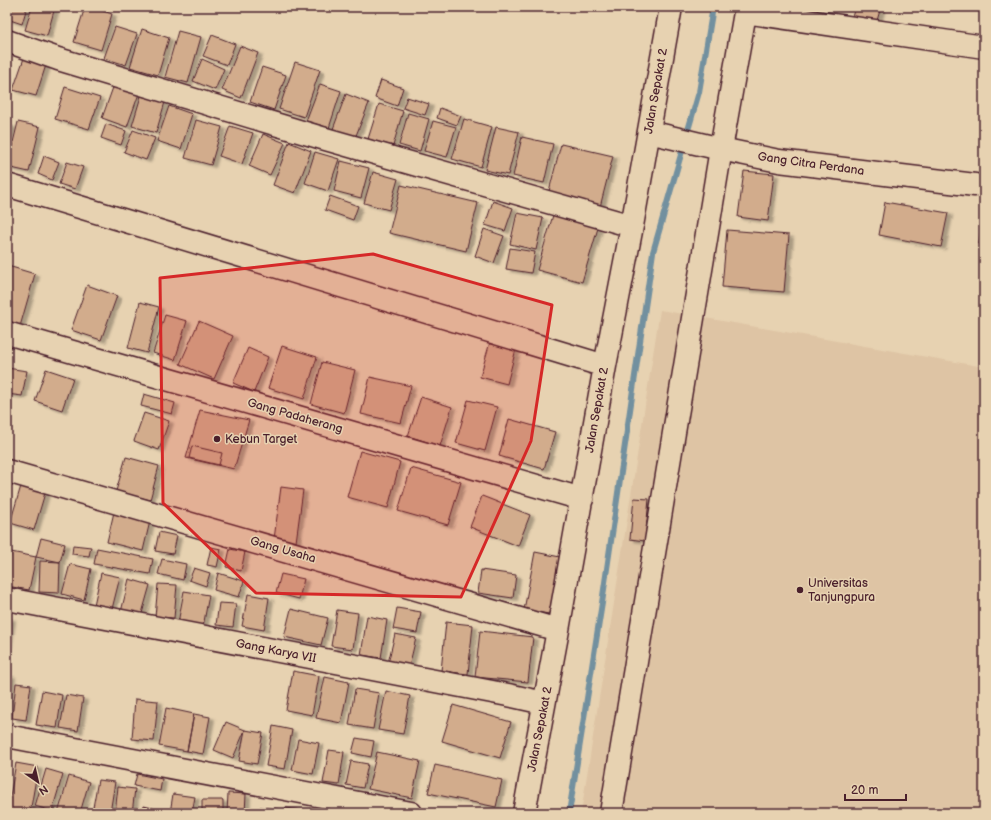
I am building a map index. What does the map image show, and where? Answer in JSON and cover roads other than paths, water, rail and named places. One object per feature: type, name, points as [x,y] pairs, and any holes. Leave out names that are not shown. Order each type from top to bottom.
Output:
[{"type":"street","name":"Jalan Sepakat 2","points":[[524,813],[671,7]]},
{"type":"street","points":[[611,813],[721,149],[746,10],[984,47]]},
{"type":"street","points":[[7,42],[58,59],[315,136],[632,226]]},
{"type":"street","name":"Gang Citra Perdana","points":[[649,132],[779,161],[975,185]]},
{"type":"street","points":[[7,185],[605,366]]},
{"type":"street","name":"Gang Padaherang","points":[[7,333],[582,499]]},
{"type":"street","name":"Gang Usaha","points":[[7,471],[558,630]]},
{"type":"street","name":"Gang Karya VII","points":[[7,599],[544,703]]},
{"type":"street","points":[[7,736],[411,813]]},
{"type":"waterway","points":[[569,813],[602,603],[653,252],[699,92],[713,7]]},
{"type":"place","name":"Kebun Target","points":[[217,439]]},
{"type":"place","name":"Universitas Tanjungpura","points":[[800,590]]}]
